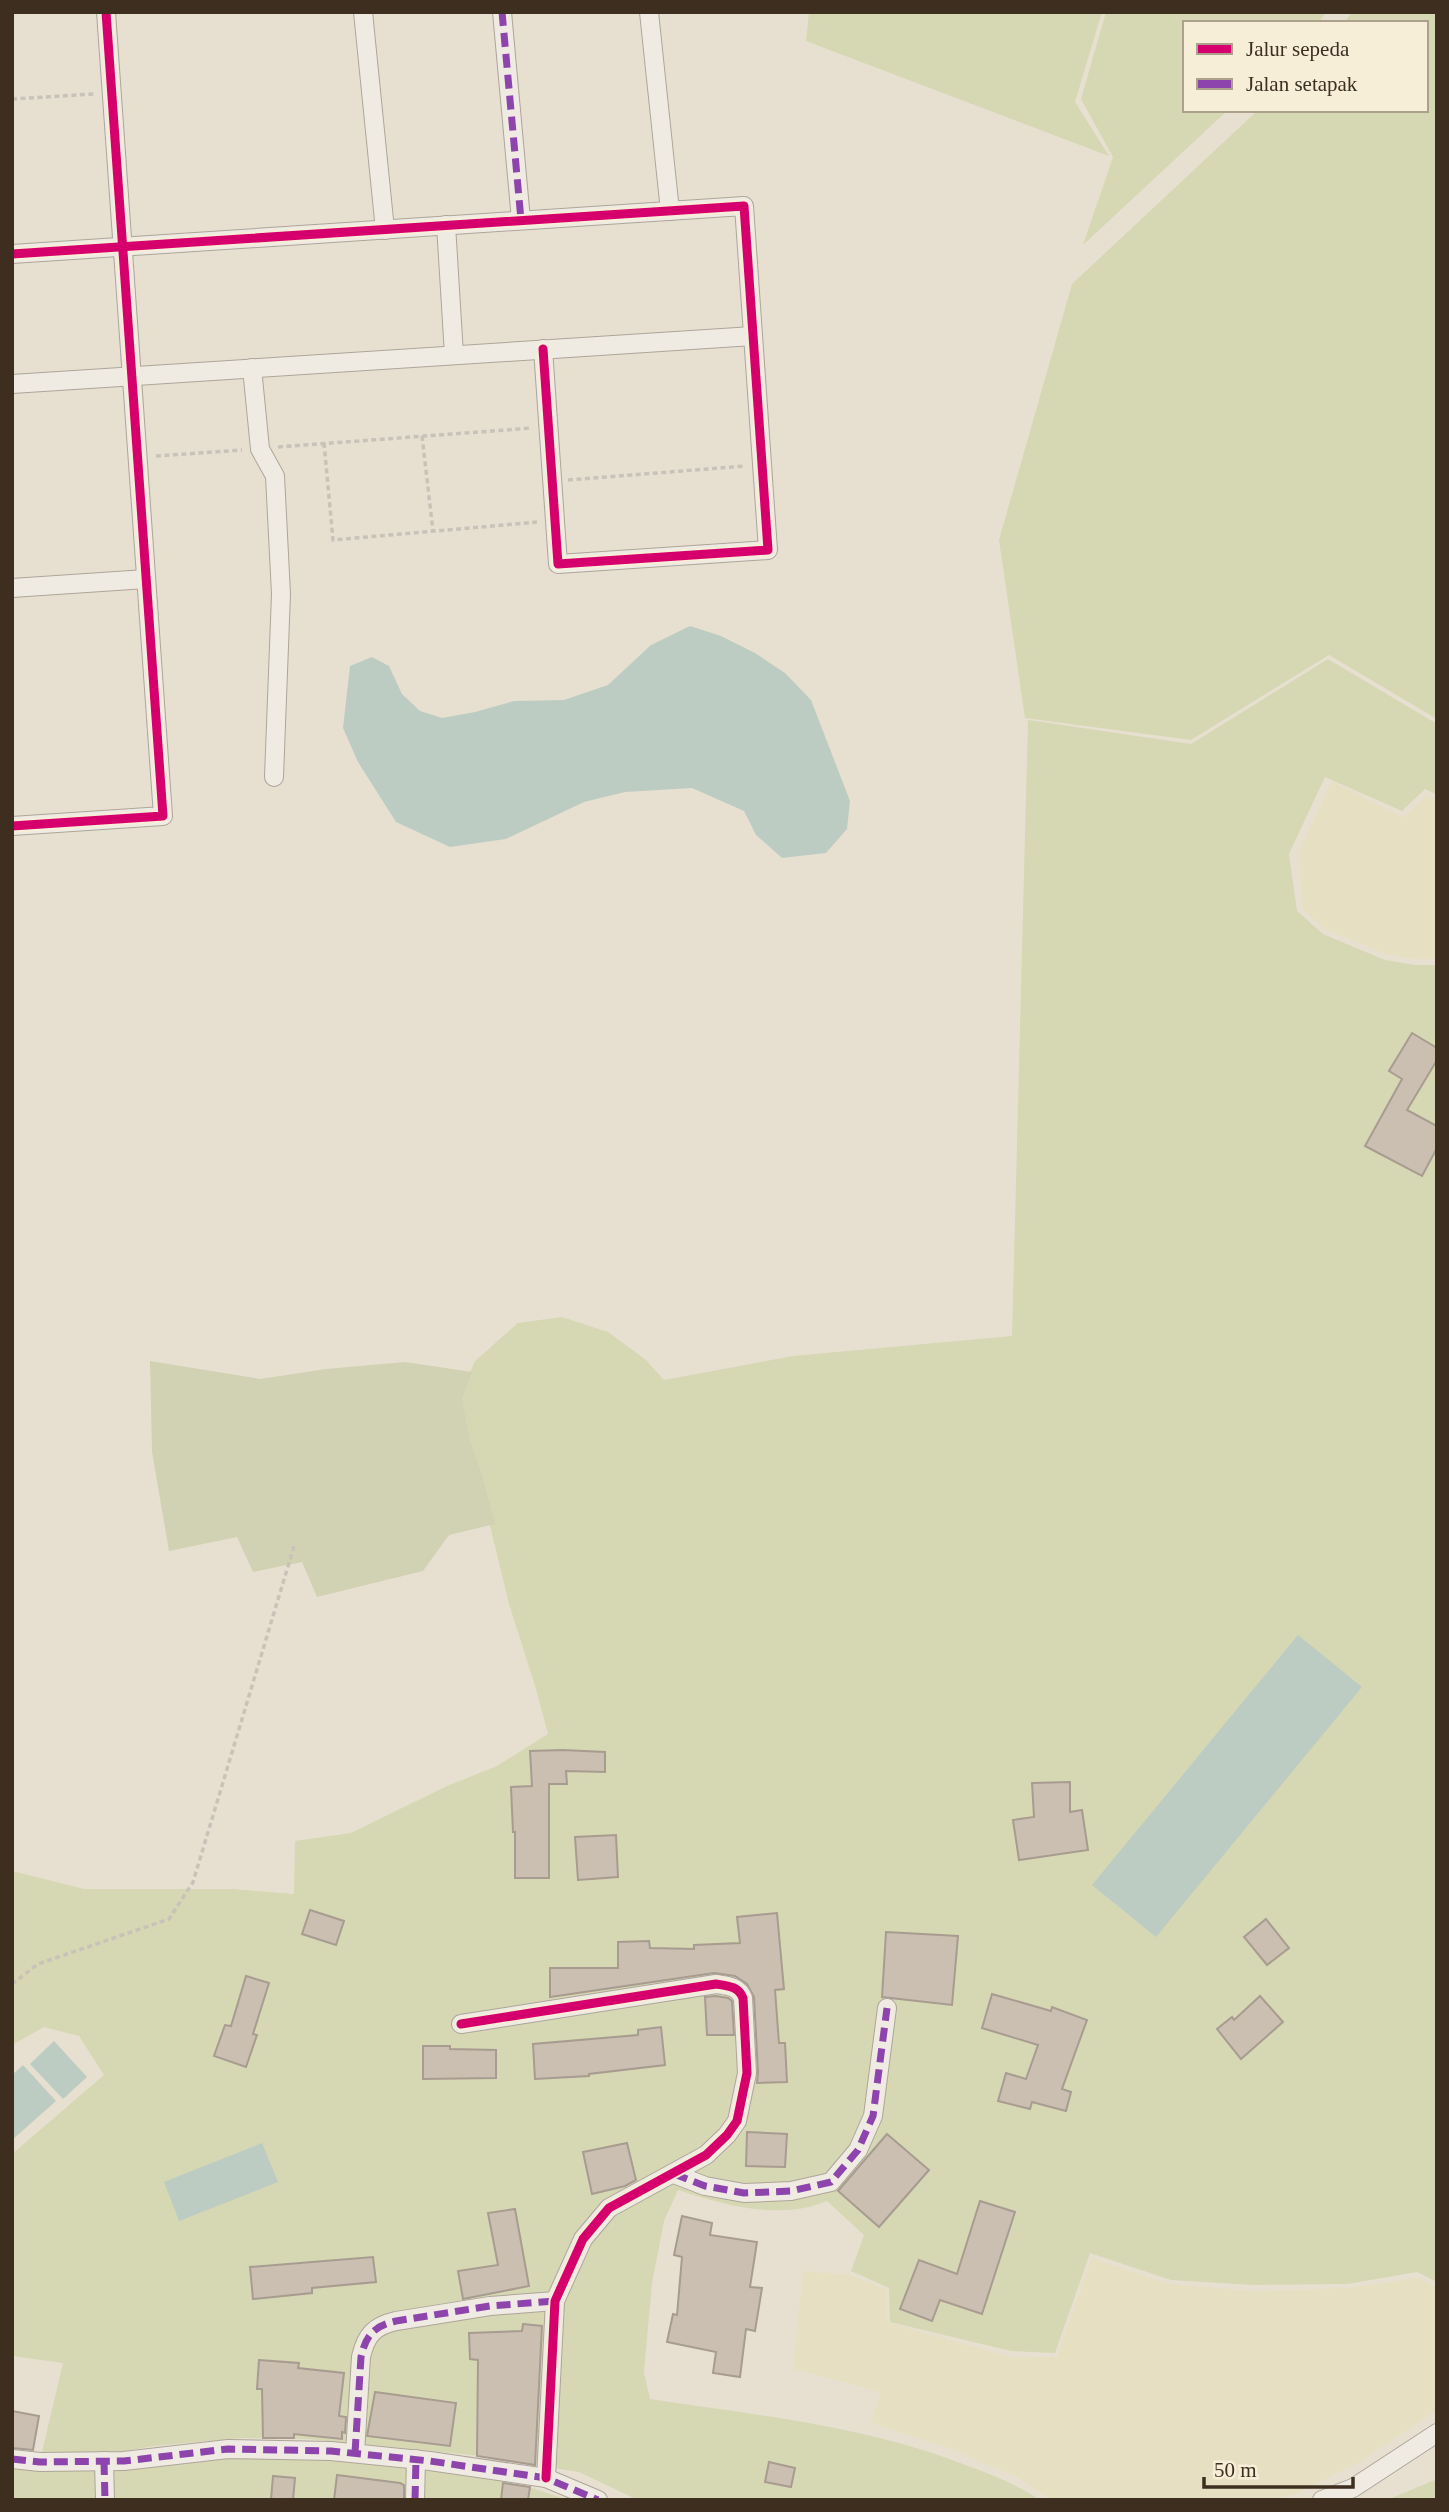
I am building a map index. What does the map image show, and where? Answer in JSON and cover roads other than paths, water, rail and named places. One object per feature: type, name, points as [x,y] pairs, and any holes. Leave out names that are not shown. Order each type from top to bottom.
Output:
[{"type":"street","points":[[12,826],[163,816],[106,12]]},
{"type":"street","points":[[363,12],[385,230]]},
{"type":"street","points":[[502,12],[521,220]]},
{"type":"street","points":[[649,12],[670,211]]},
{"type":"street","points":[[12,254],[744,206],[768,550],[558,564],[543,349]]},
{"type":"street","points":[[446,225],[454,355]]},
{"type":"street","points":[[12,384],[753,336]]},
{"type":"street","points":[[252,368],[260,449],[275,475],[280,580],[274,777]]},
{"type":"street","points":[[12,588],[146,579]]},
{"type":"street","points":[[461,2024],[716,1984],[734,1987],[740,1991],[743,1998],[747,2073],[737,2121],[706,2155],[609,2208],[583,2239],[555,2301],[546,2478]]},
{"type":"street","points":[[674,2174],[705,2186],[744,2193],[791,2191],[831,2182],[858,2150],[873,2116],[887,2008]]},
{"type":"street","points":[[355,2453],[361,2357],[371,2331],[383,2324],[490,2306],[555,2301]]},
{"type":"street","points":[[1322,2500],[1353,2488],[1437,2433]]},
{"type":"street","points":[[12,2459],[40,2462],[104,2461],[228,2449],[355,2453],[546,2478],[598,2500]]},
{"type":"street","points":[[415,2459],[415,2500]]},
{"type":"street","points":[[104,2461],[105,2500]]}]
